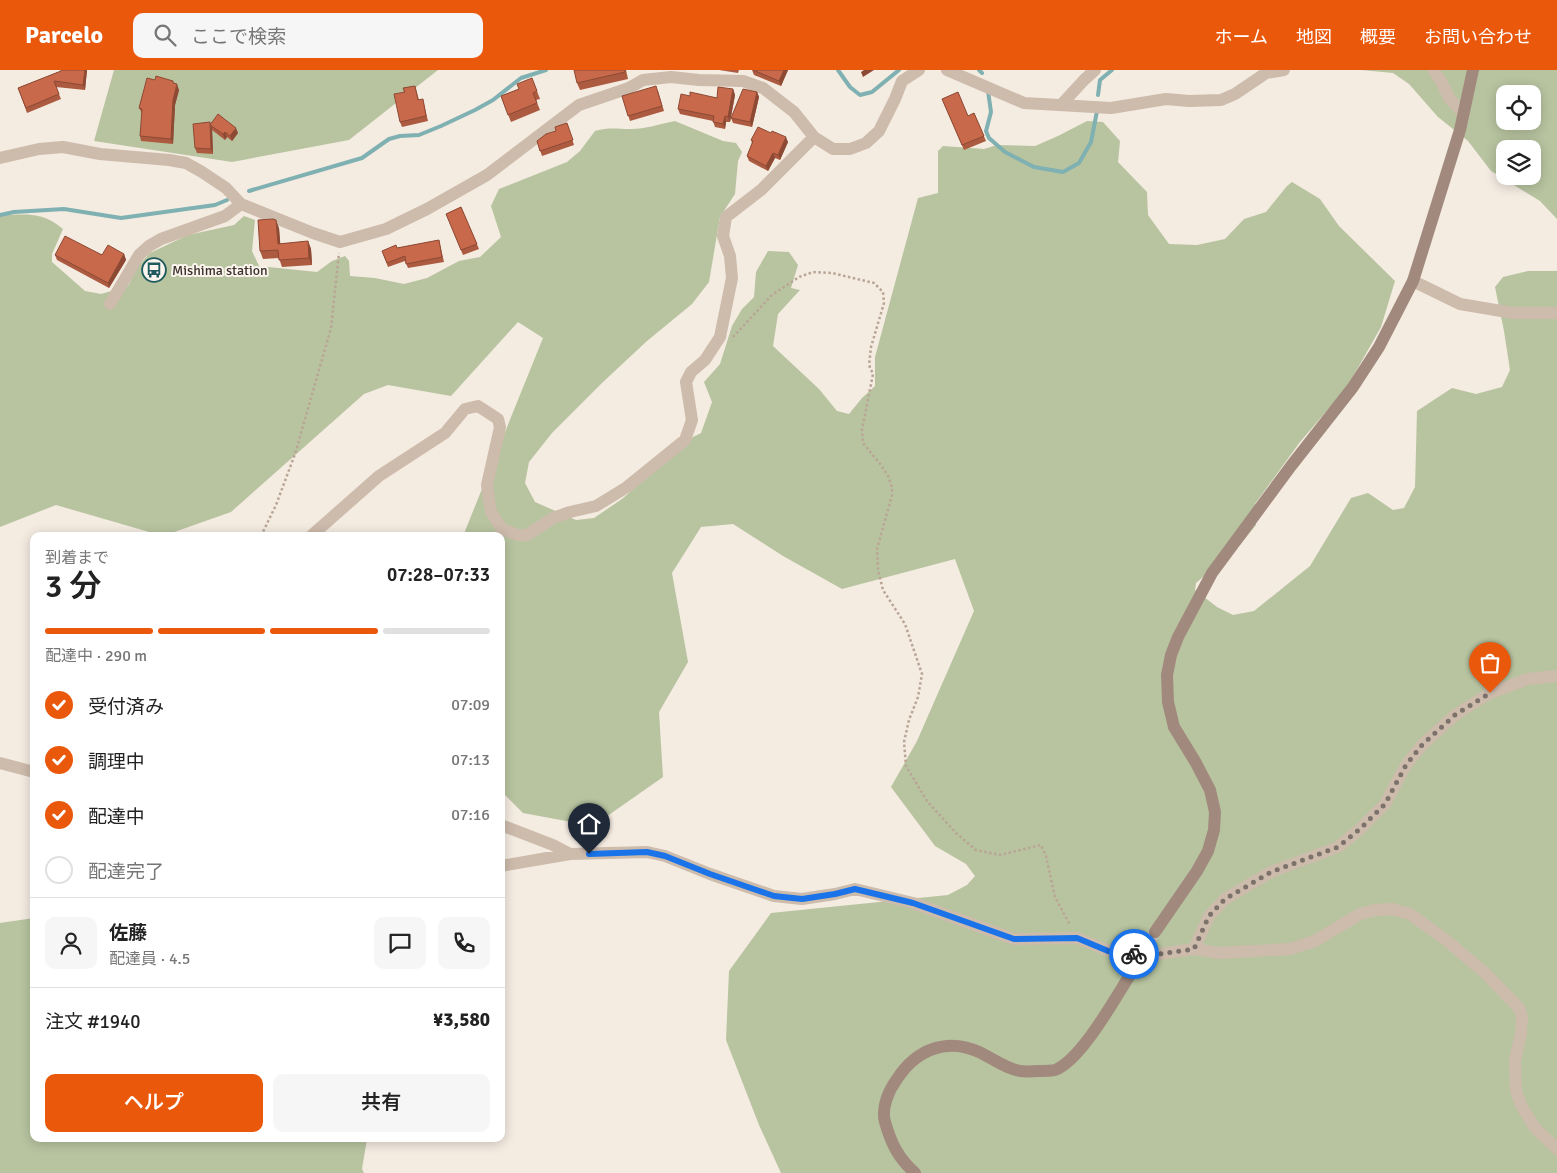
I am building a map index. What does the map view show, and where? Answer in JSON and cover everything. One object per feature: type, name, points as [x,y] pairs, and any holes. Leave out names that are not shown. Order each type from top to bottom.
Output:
[{"type":"street","points":[[0,158],[39,149],[64,147],[100,154],[186,163],[226,188],[241,204],[314,234],[340,242],[386,229],[426,209],[487,175],[580,105],[629,88],[641,75],[699,80],[743,81],[763,88],[794,112],[814,137],[833,149],[850,149],[866,143],[879,131],[896,99],[902,81],[919,70]]},
{"type":"street","points":[[947,70],[1024,103],[1111,108],[1158,100],[1221,100],[1235,94],[1266,73],[1284,70]]},
{"type":"street","points":[[1061,105],[1096,70]]},
{"type":"street","points":[[1433,70],[1449,98],[1464,114]]},
{"type":"street","points":[[1155,932],[1197,871],[1208,851],[1214,830],[1215,812],[1210,790],[1174,727],[1168,702],[1167,675],[1175,646],[1212,573],[1353,387],[1379,347],[1413,281],[1464,114],[1473,70]]},
{"type":"street","points":[[316,532],[379,476],[445,433],[465,410],[478,406],[498,419],[500,427],[487,484],[491,512],[502,529],[518,535],[527,535],[553,518],[596,506],[628,487],[685,440],[691,426],[692,420],[686,382],[691,372],[705,360],[720,337],[732,278],[730,256],[723,236],[726,217],[761,190],[814,137]]},
{"type":"street","points":[[110,304],[139,254],[149,246],[161,239],[225,216],[241,204]]},
{"type":"street","points":[[1413,281],[1460,304],[1513,313],[1557,313]]},
{"type":"street","points":[[1194,949],[1209,916],[1225,899],[1271,872],[1338,847],[1360,829],[1385,804],[1406,765],[1422,745],[1455,715],[1490,693],[1528,678],[1557,676]]},
{"type":"street","points":[[0,764],[30,771]]},
{"type":"street","points":[[505,827],[553,845],[570,854]]},
{"type":"street","points":[[505,865],[570,854],[647,852],[665,856],[774,896],[802,899],[855,889],[913,903],[1014,939],[1077,938],[1108,951],[1152,955],[1194,949],[1219,953],[1290,949],[1315,941],[1360,914],[1375,910],[1392,909],[1410,914],[1446,940],[1485,973],[1519,1008],[1522,1017],[1521,1033],[1515,1061],[1516,1091],[1522,1107],[1535,1128],[1557,1149]]},
{"type":"street","points":[[915,1173],[906,1165],[892,1144],[884,1118],[886,1099],[903,1069],[934,1047],[962,1046],[978,1051],[1019,1071],[1054,1070],[1070,1059],[1086,1043],[1130,975]]},
{"type":"path","points":[[264,532],[295,454],[331,328],[340,242]]},
{"type":"path","points":[[729,343],[772,295],[799,277],[813,272],[832,273],[874,283],[883,292],[884,303],[871,347],[869,365],[873,374],[862,430],[863,442],[881,465],[892,487],[892,495],[877,548],[878,570],[883,590],[905,624],[922,674],[918,697],[909,720],[904,742],[906,766],[927,802],[956,833],[976,850],[1000,855],[1041,845],[1046,856],[1055,897],[1077,938]]},
{"type":"green space","points":[[114,70],[438,70],[349,140],[232,162],[94,141]]},
{"type":"green space","points":[[1361,70],[1557,70],[1557,219],[1540,201],[1514,185],[1541,185],[1541,140],[1496,140],[1496,174],[1491,171],[1468,141],[1438,117],[1409,84],[1393,73]]},
{"type":"green space","points":[[675,121],[723,141],[736,143],[742,152],[738,161],[735,194],[720,217],[709,282],[692,304],[647,341],[552,433],[529,462],[525,483],[535,502],[576,520],[594,518],[622,499],[693,437],[701,433],[712,402],[704,382],[720,364],[732,326],[742,309],[754,297],[756,272],[768,251],[789,252],[798,265],[791,288],[800,290],[778,314],[773,346],[819,389],[837,411],[849,414],[875,386],[875,357],[918,198],[938,193],[938,151],[943,146],[984,149],[997,145],[1035,146],[1087,121],[1103,122],[1120,141],[1118,162],[1147,192],[1148,215],[1169,244],[1197,245],[1225,239],[1244,219],[1266,212],[1292,182],[1320,199],[1339,226],[1395,281],[1381,327],[1347,387],[1300,442],[1255,504],[1256,525],[1240,545],[1196,583],[1195,590],[1217,607],[1233,615],[1254,611],[1310,566],[1351,498],[1368,493],[1393,510],[1404,508],[1415,487],[1417,411],[1452,388],[1476,394],[1502,387],[1510,370],[1495,287],[1503,277],[1528,271],[1557,271],[1557,1173],[781,1173],[759,1125],[726,1040],[729,971],[771,913],[948,895],[967,885],[975,876],[966,864],[935,846],[891,787],[917,741],[974,611],[955,559],[842,589],[783,556],[733,524],[701,527],[672,573],[688,662],[659,712],[663,777],[593,826],[523,813],[505,795],[505,532],[465,531],[543,338],[518,322],[451,396],[388,385],[364,394],[231,512],[174,532],[149,532],[56,505],[0,527],[0,215],[33,215],[48,219],[63,229],[52,254],[52,262],[85,291],[101,294],[128,286],[137,267],[150,253],[188,235],[234,225],[244,216],[255,220],[252,251],[259,266],[317,272],[332,261],[345,256],[349,261],[350,276],[375,278],[404,284],[427,278],[459,261],[480,257],[501,237],[491,206],[499,189],[567,162],[580,151],[595,131],[642,128]]},
{"type":"green space","points":[[30,919],[30,1142],[366,1142],[362,1169],[364,1173],[0,1173],[0,923]]},
{"type":"building","points":[[61,70],[85,70],[83,85],[54,81],[59,94],[26,108],[18,88]]},
{"type":"building","points":[[574,70],[625,70],[625,72],[577,83]]},
{"type":"building","points":[[753,70],[784,70],[779,81]]},
{"type":"building","points":[[156,76],[177,84],[173,100],[171,139],[140,136],[142,109],[139,108],[147,78],[155,80]]},
{"type":"building","points":[[532,78],[537,91],[533,93],[537,103],[508,115],[501,96],[519,89],[517,84]]},
{"type":"building","points":[[415,86],[418,100],[423,99],[426,116],[400,122],[394,94],[405,92],[403,88]]},
{"type":"building","points":[[656,86],[662,106],[628,116],[622,96]]},
{"type":"building","points":[[718,87],[733,89],[728,117],[725,116],[723,124],[713,122],[714,116],[678,109],[681,94],[690,96],[690,92],[717,98]]},
{"type":"building","points":[[743,89],[757,92],[750,122],[731,118]]},
{"type":"building","points":[[958,92],[968,116],[974,113],[984,136],[962,145],[942,99]]},
{"type":"building","points":[[218,114],[236,128],[230,136],[225,132],[223,134],[210,125]]},
{"type":"building","points":[[210,122],[211,149],[195,148],[193,124]]},
{"type":"building","points":[[567,123],[573,140],[540,151],[537,141],[546,134],[556,131],[555,127]]},
{"type":"building","points":[[758,127],[786,137],[778,155],[773,153],[766,166],[747,156],[753,141],[751,140]]},
{"type":"building","points":[[461,207],[477,244],[461,250],[446,214]]},
{"type":"building","points":[[258,220],[276,220],[278,244],[308,241],[309,258],[279,260],[278,250],[260,251]]},
{"type":"building","points":[[65,236],[102,255],[108,245],[124,254],[108,283],[55,255]]},
{"type":"building","points":[[439,240],[442,257],[406,264],[405,256],[387,263],[382,251],[396,245],[397,248]]},
{"type":"waterway","points":[[249,191],[362,158],[389,139],[400,136],[419,135],[493,100],[521,78],[546,70]]},
{"type":"waterway","points":[[838,70],[850,87],[860,95],[872,92],[899,70]]},
{"type":"waterway","points":[[979,70],[982,73]]},
{"type":"waterway","points":[[1098,95],[1100,80],[1112,70]]},
{"type":"waterway","points":[[988,91],[991,112],[986,131],[989,138],[1005,152],[1034,167],[1063,172],[1079,163],[1091,142],[1097,111]]},
{"type":"waterway","points":[[0,215],[14,212],[64,209],[121,218],[215,205],[227,200]]},
{"type":"tunnel","points":[[1130,975],[1155,932]]},
{"type":"way so far","points":[[1134,954],[1152,955],[1194,949],[1209,916],[1225,899],[1271,872],[1338,847],[1360,829],[1385,804],[1406,765],[1422,745],[1455,715],[1490,693]]},
{"type":"place","name":"Mishima station","points":[[154,270]]},
{"type":"route","points":[[589,854],[647,852],[665,856],[774,896],[802,899],[855,889],[913,903],[1014,939],[1077,938],[1108,951],[1134,954]]}]
